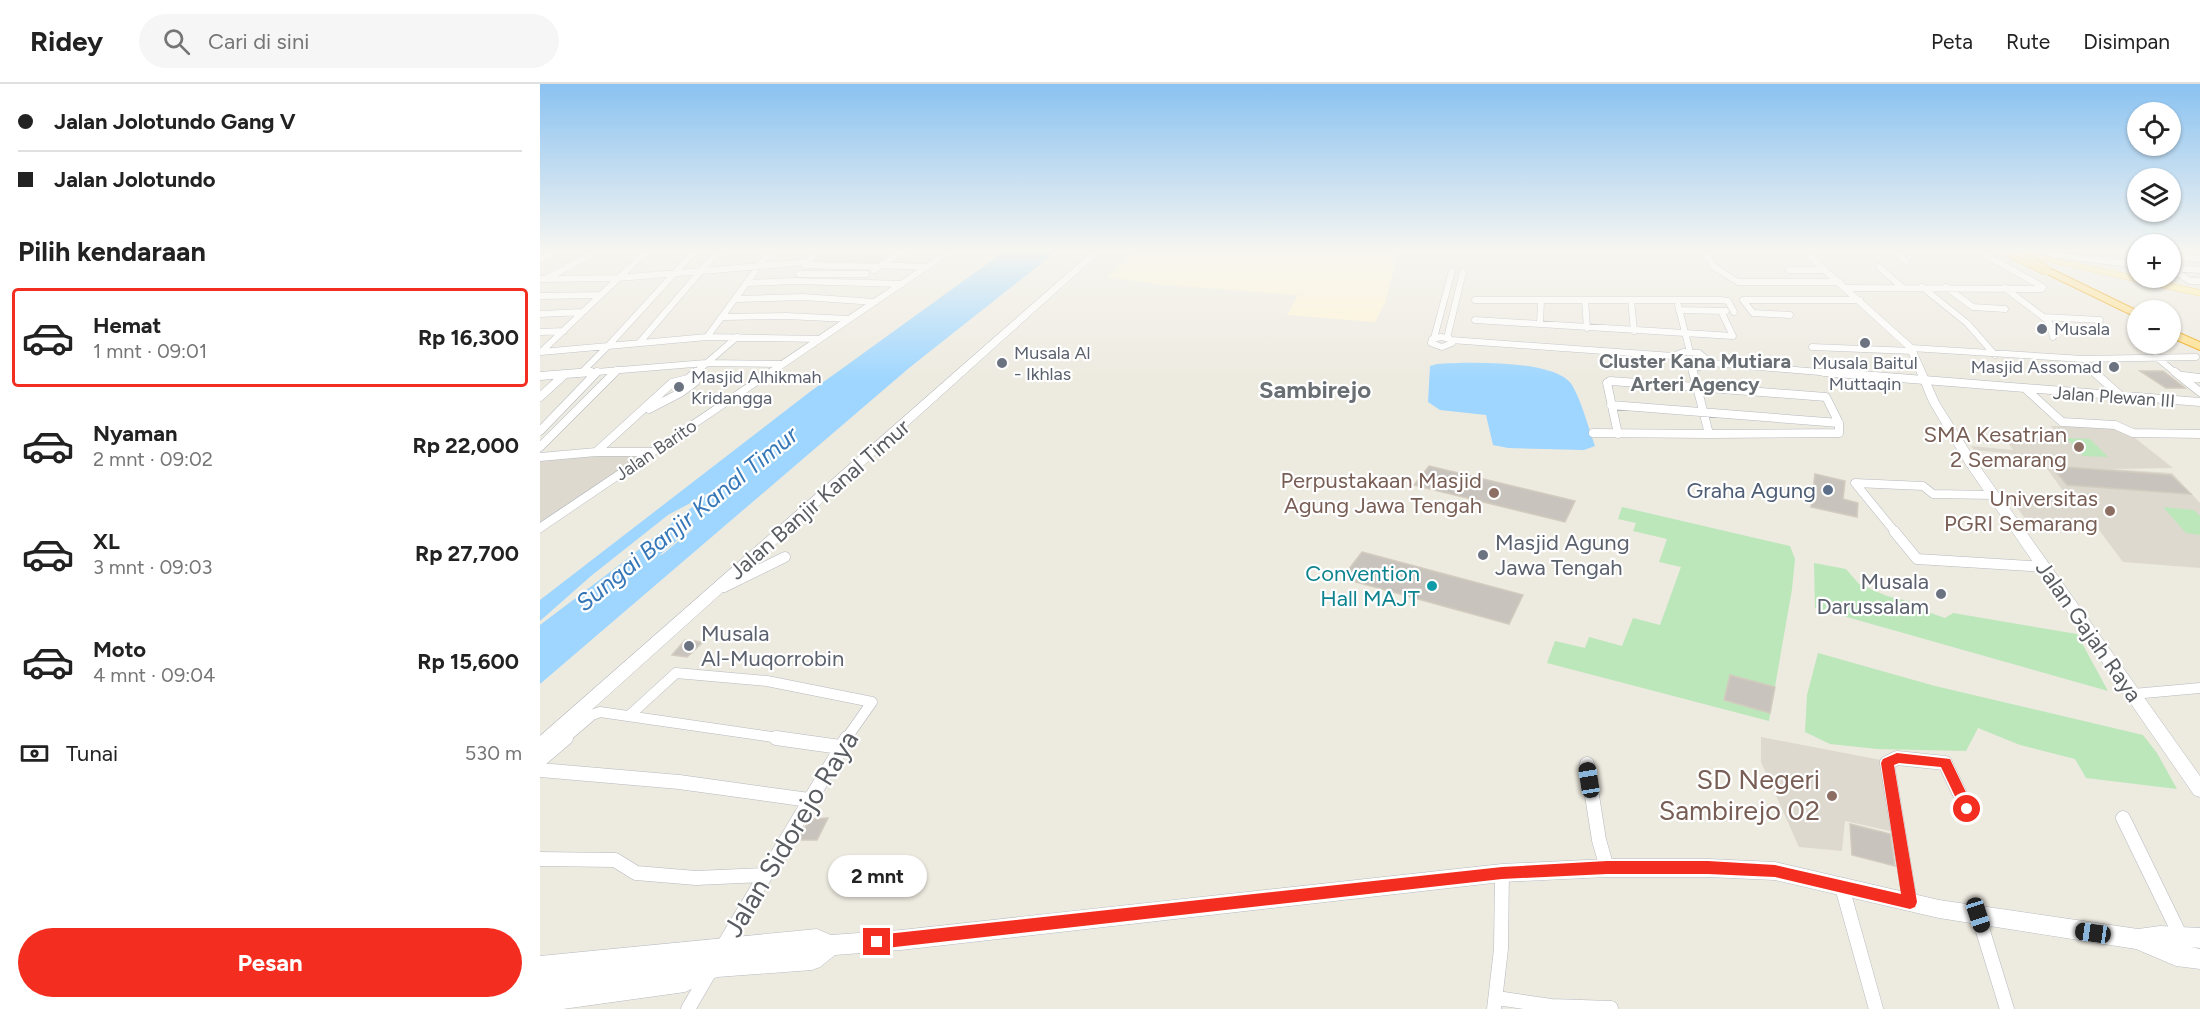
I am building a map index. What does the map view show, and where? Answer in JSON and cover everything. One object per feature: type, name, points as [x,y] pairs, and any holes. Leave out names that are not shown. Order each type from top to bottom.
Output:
[{"type":"highway","points":[[2097,294],[2127,309]]},
{"type":"highway","points":[[2103,294],[2127,305]]},
{"type":"highway","points":[[2181,331],[2200,340]]},
{"type":"highway","points":[[2181,340],[2198,352]]},
{"type":"main road","name":"Jalan Barito","points":[[540,529],[887,294]]},
{"type":"main road","name":"Jalan Banjir Kanal Timur","points":[[540,747],[1049,294]]},
{"type":"main road","name":"Jalan Gajah Raya","points":[[1853,294],[1912,349],[1948,427],[2200,790]]},
{"type":"main road","points":[[540,966],[817,939],[831,945],[901,940],[1502,873],[1607,868],[1708,868],[1775,871],[1978,915],[2138,939],[2176,956],[2200,959]]},
{"type":"main road","points":[[2138,939],[2160,936],[2191,937]]},
{"type":"main road","points":[[540,980],[689,964],[712,968],[812,960],[831,945]]},
{"type":"main road","points":[[689,964],[723,947]]},
{"type":"main road","points":[[540,1001],[685,981],[712,968]]},
{"type":"street","points":[[581,373],[657,294]]},
{"type":"street","points":[[640,342],[682,294]]},
{"type":"street","points":[[708,337],[741,294]]},
{"type":"street","points":[[1446,294],[1434,338],[1430,342],[1438,346],[1451,345],[1449,339],[1458,294]]},
{"type":"street","points":[[1931,294],[1967,323],[1995,355]]},
{"type":"street","points":[[1956,294],[1976,308],[2006,309]]},
{"type":"street","points":[[2013,294],[2043,316],[2050,324],[2053,337]]},
{"type":"street","points":[[540,352],[601,295]]},
{"type":"street","points":[[540,296],[601,295]]},
{"type":"street","points":[[738,298],[803,297],[875,302]]},
{"type":"street","points":[[1475,300],[1726,301],[1735,310],[1679,310]]},
{"type":"street","points":[[1497,321],[1500,300]]},
{"type":"street","points":[[1540,324],[1541,300]]},
{"type":"street","points":[[1585,300],[1587,328]]},
{"type":"street","points":[[1631,300],[1634,331]]},
{"type":"street","points":[[1677,300],[1690,352]]},
{"type":"street","points":[[1790,315],[1753,314],[1743,300],[1860,300]]},
{"type":"street","points":[[1475,320],[1685,335],[1733,336],[1721,311]]},
{"type":"street","points":[[540,314],[583,312]]},
{"type":"street","points":[[723,317],[786,316],[849,319]]},
{"type":"street","points":[[2043,316],[2100,320]]},
{"type":"street","points":[[540,332],[564,332]]},
{"type":"street","points":[[540,352],[708,337],[819,339]]},
{"type":"street","points":[[688,379],[737,337]]},
{"type":"street","points":[[1449,339],[1673,356],[1690,352],[1702,354],[1710,361],[1704,367],[1692,368],[1678,363],[1673,356]]},
{"type":"street","points":[[1812,347],[1912,349],[2083,359],[2156,357],[2198,352]]},
{"type":"street","points":[[2156,357],[2183,376],[2200,392]]},
{"type":"street","name":"Jalan Plewan III","points":[[1710,361],[1925,378],[2027,390],[2200,402]]},
{"type":"street","points":[[540,376],[706,363],[782,364]]},
{"type":"street","points":[[1692,368],[1709,434]]},
{"type":"street","points":[[540,447],[618,370]]},
{"type":"street","points":[[540,431],[597,372]]},
{"type":"street","points":[[2094,372],[2123,398]]},
{"type":"street","points":[[540,397],[565,374]]},
{"type":"street","points":[[2183,376],[2200,378]]},
{"type":"street","points":[[596,452],[675,381],[688,379],[695,382],[676,395],[639,414]]},
{"type":"street","points":[[1593,433],[1618,434],[1801,434],[1839,433],[1839,423],[1826,398],[1610,381],[1607,383],[1618,434]]},
{"type":"street","name":"Jalan Plewan III","points":[[2027,390],[2062,422],[2115,425],[2133,433],[2200,434]]},
{"type":"street","points":[[659,395],[676,395]]},
{"type":"street","points":[[1611,405],[1839,423]]},
{"type":"street","points":[[540,419],[553,418]]},
{"type":"street","points":[[1794,419],[1801,434]]},
{"type":"street","points":[[540,457],[596,452],[652,452]]},
{"type":"street","points":[[1994,495],[1933,494],[1923,486],[1855,483],[1917,559],[2045,567]]},
{"type":"street","points":[[711,593],[785,557]]},
{"type":"street","name":"Jalan Sidorejo Raya","points":[[630,716],[676,673],[767,681],[872,702],[840,747],[688,1009]]},
{"type":"street","points":[[2133,694],[2200,688]]},
{"type":"street","points":[[540,760],[592,715],[600,712],[840,747]]},
{"type":"street","points":[[1910,902],[1887,763],[1897,758],[1945,763],[1967,809]]},
{"type":"street","points":[[1587,764],[1599,840],[1607,868]]},
{"type":"street","points":[[540,770],[679,782],[809,800]]},
{"type":"street","points":[[2123,818],[2191,937]]},
{"type":"street","points":[[540,859],[615,860],[636,873],[676,876],[766,874]]},
{"type":"street","points":[[1502,873],[1501,949],[1495,1004],[1611,1008]]},
{"type":"street","points":[[1842,887],[1876,1009]]},
{"type":"street","points":[[1978,915],[2007,1009]]},
{"type":"shaded area","points":[[1287,294],[1387,294],[1375,322],[1287,315],[1298,295]]},
{"type":"shaded area","name":"Universitas PGRI Semarang","points":[[2051,426],[2121,427],[2173,468],[2111,469],[2172,473],[2200,503],[2200,568],[2123,562],[2093,522],[2026,520],[2010,498],[2071,502],[2043,463],[2039,463],[2034,456],[1974,450],[1971,446],[2013,450],[2002,435],[2064,440]]},
{"type":"shaded area","points":[[594,455],[640,456],[540,525],[540,461]]},
{"type":"shaded area","name":"SD Negeri Sambirejo 02","points":[[1761,737],[1881,760],[1895,832],[1845,821],[1842,851],[1799,847],[1761,762]]},
{"type":"green space","points":[[2066,438],[2090,439],[2108,457],[2083,456]]},
{"type":"green space","points":[[1622,507],[1790,546],[1795,559],[1792,589],[1769,721],[1547,663],[1555,641],[1585,648],[1589,637],[1622,646],[1633,618],[1660,625],[1681,567],[1659,562],[1667,539],[1633,531],[1636,523],[1618,519]]},
{"type":"green space","points":[[2163,507],[2194,510],[2200,516],[2200,535],[2186,533]]},
{"type":"green space","points":[[1814,563],[1846,569],[1859,584],[1887,596],[1920,604],[1922,610],[1945,618],[1953,613],[2077,634],[2108,691],[1815,608]]},
{"type":"green space","points":[[1818,653],[1935,686],[2143,735],[2157,753],[2177,789],[2086,778],[2075,759],[2020,745],[1978,728],[1966,751],[1877,749],[1830,744],[1805,732],[1807,695]]},
{"type":"water","points":[[945,294],[1002,294],[909,368],[540,684],[540,636],[568,619],[602,580],[663,554],[693,529],[692,525],[731,496],[767,460],[765,459],[745,474],[668,515],[591,576],[540,621],[540,600],[811,391]]},
{"type":"water","points":[[1488,363],[1530,366],[1548,370],[1563,377],[1576,392],[1595,446],[1584,450],[1508,448],[1493,445],[1486,415],[1440,410],[1428,402],[1430,366]]},
{"type":"building","points":[[2140,371],[2163,371],[2185,388],[2166,388]]},
{"type":"building","name":"Perpustakaan Masjid Agung Jawa Tengah","points":[[1429,466],[1575,501],[1565,522],[1414,485]]},
{"type":"building","points":[[2051,466],[2171,475],[2191,494],[2067,485]]},
{"type":"building","name":"Graha Agung","points":[[1815,474],[1845,481],[1843,499],[1858,503],[1857,517],[1811,507]]},
{"type":"building","name":"Convention Hall MAJT","points":[[1362,552],[1523,595],[1509,624],[1342,578]]},
{"type":"building","name":"Musala Al-Muqorrobin","points":[[685,640],[703,642],[687,657],[672,655]]},
{"type":"building","points":[[1730,675],[1775,687],[1770,713],[1724,700]]},
{"type":"building","points":[[828,818],[817,840],[797,840],[810,819]]},
{"type":"building","points":[[1850,824],[1890,834],[1895,866],[1852,855]]},
{"type":"waterway","name":"Sungai Banjir Kanal Timur","points":[[540,637],[630,568],[772,452]]},
{"type":"place","name":"Musala","points":[[2042,329]]},
{"type":"place","name":"Musala Baitul Muttaqin","points":[[1865,343]]},
{"type":"place","name":"Musala Al - Ikhlas","points":[[1002,363]]},
{"type":"place","name":"Masjid Assomad","points":[[2114,367]]},
{"type":"place","name":"Masjid Alhikmah Kridangga","points":[[679,387]]},
{"type":"place","name":"SMA Kesatrian 2 Semarang","points":[[2079,447]]},
{"type":"place","name":"Graha Agung","points":[[1828,490]]},
{"type":"place","name":"Perpustakaan Masjid Agung Jawa Tengah","points":[[1494,493]]},
{"type":"place","name":"Universitas PGRI Semarang","points":[[2110,511]]},
{"type":"place","name":"Masjid Agung Jawa Tengah","points":[[1483,555]]},
{"type":"place","name":"Convention Hall MAJT","points":[[1432,586]]},
{"type":"place","name":"Musala Darussalam","points":[[1941,594]]},
{"type":"place","name":"Musala Al-Muqorrobin","points":[[689,646]]},
{"type":"place","name":"SD Negeri Sambirejo 02","points":[[1832,796]]},
{"type":"district","name":"Cluster Kana Mutiara Arteri Agency","points":[[1695,372]]},
{"type":"district","name":"Sambirejo","points":[[1315,390]]},
{"type":"route","points":[[877,942],[1502,873],[1607,868],[1708,868],[1775,871],[1910,902],[1887,763],[1897,758],[1945,763],[1967,809]]}]
